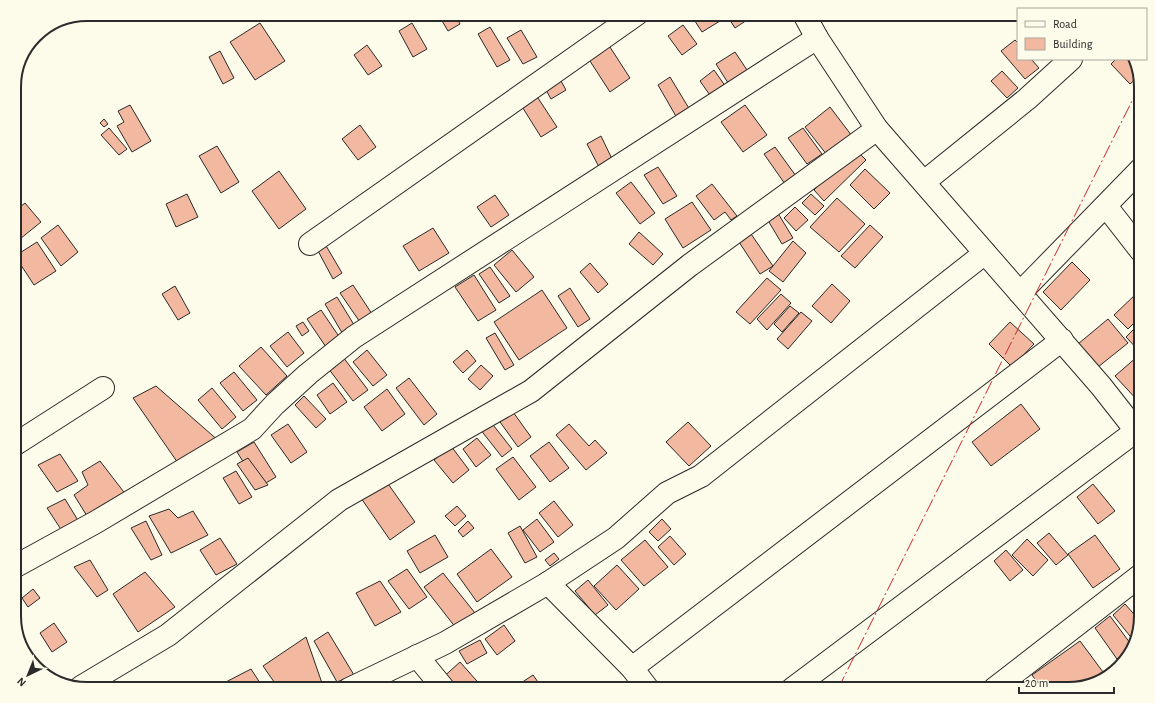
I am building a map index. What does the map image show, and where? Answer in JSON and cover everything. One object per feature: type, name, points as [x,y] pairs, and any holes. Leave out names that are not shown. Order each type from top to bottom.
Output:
[{"type":"street","points":[[310,244],[627,21]]},
{"type":"street","points":[[808,21],[817,38],[877,129],[1062,340],[1101,386],[1134,429]]},
{"type":"street","points":[[21,563],[96,522],[252,429],[275,404],[308,374],[354,337],[817,38]]},
{"type":"street","points":[[924,182],[1027,99],[1069,60]]},
{"type":"street","points":[[89,682],[168,635],[339,500],[531,391],[690,265],[877,129]]},
{"type":"street","points":[[1020,293],[1134,177]]},
{"type":"street","points":[[1106,206],[1134,241]]},
{"type":"street","points":[[363,682],[444,643],[548,583],[616,538],[667,493],[700,476],[985,253]]},
{"type":"street","points":[[632,668],[1062,340]]},
{"type":"street","points":[[21,441],[103,388]]},
{"type":"street","points":[[801,682],[1134,437]]},
{"type":"street","points":[[1003,682],[1134,580]]},
{"type":"street","points":[[548,583],[632,668],[643,682]]},
{"type":"street","points":[[417,656],[438,682]]},
{"type":"building","points":[[442,21],[458,21],[460,24],[448,31]]},
{"type":"building","points":[[695,21],[720,21],[702,32]]},
{"type":"building","points":[[730,21],[746,21],[735,28]]},
{"type":"building","points":[[260,23],[285,61],[255,80],[230,42]]},
{"type":"building","points":[[412,23],[427,49],[413,57],[399,31]]},
{"type":"building","points":[[683,25],[697,44],[682,55],[668,36]]},
{"type":"building","points":[[490,27],[510,60],[497,67],[478,34]]},
{"type":"building","points":[[521,30],[537,57],[523,64],[507,38]]},
{"type":"building","points":[[1015,40],[1017,42],[1017,60],[1032,60],[1039,68],[1025,79],[1001,51]]},
{"type":"building","points":[[608,44],[630,78],[610,92],[588,58]]},
{"type":"building","points":[[367,45],[382,66],[368,75],[354,55]]},
{"type":"building","points":[[220,51],[234,78],[223,84],[209,57]]},
{"type":"building","points":[[735,52],[749,73],[730,86],[716,64]]},
{"type":"building","points":[[1115,60],[1128,60],[1132,70],[1134,81],[1130,84],[1111,64]]},
{"type":"building","points":[[714,70],[726,87],[712,98],[700,81]]},
{"type":"building","points":[[1002,71],[1018,88],[1007,98],[991,81]]},
{"type":"building","points":[[557,74],[566,90],[551,99],[542,83]]},
{"type":"building","points":[[670,77],[690,110],[677,118],[658,85]]},
{"type":"building","points":[[536,95],[557,127],[541,137],[521,105]]},
{"type":"building","points":[[130,105],[151,141],[132,152],[117,126],[124,122],[118,111]]},
{"type":"building","points":[[745,105],[767,135],[743,152],[721,122]]},
{"type":"building","points":[[830,107],[852,136],[827,155],[805,127]]},
{"type":"building","points":[[104,119],[108,124],[104,127],[100,123]]},
{"type":"building","points":[[360,125],[376,147],[358,160],[342,139]]},
{"type":"building","points":[[109,128],[127,149],[119,155],[101,135]]},
{"type":"building","points":[[803,128],[822,154],[807,164],[788,138]]},
{"type":"building","points":[[601,136],[613,161],[599,167],[587,144]]},
{"type":"building","points":[[217,146],[239,182],[221,193],[199,156]]},
{"type":"building","points":[[775,147],[796,176],[785,184],[764,154]]},
{"type":"building","points":[[855,149],[866,160],[824,201],[814,190]]},
{"type":"building","points":[[658,167],[677,196],[663,204],[644,175]]},
{"type":"building","points":[[865,169],[890,193],[874,209],[850,185]]},
{"type":"building","points":[[279,171],[306,209],[279,229],[252,191]]},
{"type":"building","points":[[631,182],[655,213],[640,224],[616,193]]},
{"type":"building","points":[[712,184],[737,216],[731,220],[725,212],[714,220],[696,196]]},
{"type":"building","points":[[187,194],[198,217],[176,227],[166,204]]},
{"type":"building","points":[[811,194],[824,206],[815,215],[802,203]]},
{"type":"building","points":[[495,195],[509,215],[491,227],[477,207]]},
{"type":"building","points":[[837,198],[865,224],[839,252],[810,227]]},
{"type":"building","points":[[692,202],[711,230],[683,248],[665,219]]},
{"type":"building","points":[[25,203],[41,222],[21,238],[21,206]]},
{"type":"building","points":[[795,207],[808,220],[796,231],[784,218]]},
{"type":"building","points":[[776,210],[793,238],[782,244],[766,217]]},
{"type":"building","points":[[58,225],[78,252],[61,266],[41,238]]},
{"type":"building","points":[[870,225],[883,237],[855,268],[841,256]]},
{"type":"building","points":[[433,228],[449,253],[419,271],[403,246]]},
{"type":"building","points":[[749,231],[773,266],[760,274],[737,239]]},
{"type":"building","points":[[639,232],[663,254],[653,265],[629,244]]},
{"type":"building","points":[[793,241],[806,253],[783,282],[769,271]]},
{"type":"building","points":[[37,242],[56,271],[34,285],[21,265],[21,252]]},
{"type":"building","points":[[325,244],[342,273],[333,279],[317,249]]},
{"type":"building","points":[[512,250],[534,277],[516,292],[494,265]]},
{"type":"building","points":[[1072,262],[1090,280],[1061,310],[1043,292]]},
{"type":"building","points":[[590,263],[608,284],[598,293],[580,272]]},
{"type":"building","points":[[490,267],[510,296],[499,303],[479,274]]},
{"type":"building","points":[[474,275],[496,310],[478,321],[455,287]]},
{"type":"building","points":[[767,278],[781,290],[750,324],[736,312]]},
{"type":"building","points":[[832,284],[850,301],[831,323],[812,306]]},
{"type":"building","points":[[353,285],[374,317],[362,325],[340,293]]},
{"type":"building","points":[[175,286],[190,313],[178,320],[162,294]]},
{"type":"building","points":[[570,288],[590,319],[578,327],[558,296]]},
{"type":"building","points":[[542,290],[567,328],[519,360],[494,322]]},
{"type":"building","points":[[781,294],[791,303],[767,330],[757,319]]},
{"type":"building","points":[[1134,296],[1134,323],[1128,329],[1114,315]]},
{"type":"building","points":[[337,297],[356,328],[344,336],[325,304]]},
{"type":"building","points":[[790,306],[799,313],[782,332],[774,324]]},
{"type":"building","points":[[321,310],[340,338],[326,347],[307,319]]},
{"type":"building","points":[[801,312],[812,321],[788,349],[777,339]]},
{"type":"building","points":[[1108,319],[1128,343],[1098,367],[1078,344]]},
{"type":"building","points":[[303,322],[309,331],[302,336],[296,326]]},
{"type":"building","points":[[1010,322],[1034,344],[1012,367],[989,344]]},
{"type":"building","points":[[1134,329],[1134,346],[1126,337]]},
{"type":"building","points":[[288,332],[304,353],[287,367],[270,346]]},
{"type":"building","points":[[495,333],[514,365],[505,370],[486,338]]},
{"type":"building","points":[[261,347],[287,376],[266,395],[239,366]]},
{"type":"building","points":[[367,350],[387,375],[373,386],[353,362]]},
{"type":"building","points":[[467,350],[476,361],[463,373],[453,362]]},
{"type":"building","points":[[343,357],[368,390],[353,401],[328,368]]},
{"type":"building","points":[[1134,359],[1134,397],[1115,376]]},
{"type":"building","points":[[481,365],[493,376],[480,390],[468,379]]},
{"type":"building","points":[[234,372],[257,400],[243,411],[220,383]]},
{"type":"building","points":[[409,378],[437,414],[424,425],[396,388]]},
{"type":"building","points":[[333,383],[347,402],[330,414],[317,395]]},
{"type":"building","points":[[156,386],[220,442],[180,466],[133,398]]},
{"type":"building","points":[[212,388],[236,417],[222,429],[198,400]]},
{"type":"building","points":[[387,389],[405,414],[382,431],[364,407]]},
{"type":"building","points":[[304,396],[326,419],[316,428],[295,405]]},
{"type":"building","points":[[1021,404],[1040,429],[991,466],[972,442]]},
{"type":"building","points":[[508,405],[531,437],[518,447],[495,415]]},
{"type":"building","points":[[490,421],[512,449],[502,457],[480,429]]},
{"type":"building","points":[[688,422],[711,446],[689,466],[666,442]]},
{"type":"building","points":[[288,424],[307,452],[291,463],[271,435]]},
{"type":"building","points":[[569,424],[589,446],[595,440],[607,453],[586,470],[556,435]]},
{"type":"building","points":[[477,438],[491,455],[476,467],[463,449]]},
{"type":"building","points":[[254,442],[276,477],[259,487],[237,452]]},
{"type":"building","points":[[549,442],[569,468],[550,482],[530,456]]},
{"type":"building","points":[[451,446],[469,470],[453,483],[434,460]]},
{"type":"building","points":[[60,454],[78,481],[57,492],[38,465]]},
{"type":"building","points":[[513,457],[536,487],[519,500],[496,469]]},
{"type":"building","points":[[248,458],[268,485],[255,490],[237,464]]},
{"type":"building","points":[[100,461],[130,500],[92,524],[74,495],[88,485],[82,472]]},
{"type":"building","points":[[236,471],[252,497],[239,504],[223,478]]},
{"type":"building","points":[[386,481],[415,522],[390,540],[361,498]]},
{"type":"building","points":[[1093,484],[1115,511],[1098,524],[1077,497]]},
{"type":"building","points":[[65,499],[82,527],[64,534],[47,508]]},
{"type":"building","points":[[554,501],[573,525],[558,537],[539,513]]},
{"type":"building","points":[[457,506],[466,516],[455,526],[445,516]]},
{"type":"building","points":[[169,509],[178,518],[193,511],[208,535],[171,553],[149,516]]},
{"type":"building","points":[[537,519],[554,542],[540,552],[523,530]]},
{"type":"building","points":[[662,519],[671,529],[658,541],[649,532]]},
{"type":"building","points":[[146,521],[162,555],[151,560],[131,528]]},
{"type":"building","points":[[468,521],[474,528],[463,537],[458,531]]},
{"type":"building","points":[[520,526],[537,557],[525,563],[508,533]]},
{"type":"building","points":[[1049,533],[1068,555],[1056,565],[1037,543]]},
{"type":"building","points":[[435,535],[448,557],[420,573],[407,551]]},
{"type":"building","points":[[1095,535],[1120,569],[1093,588],[1068,554]]},
{"type":"building","points":[[670,536],[686,554],[674,565],[658,547]]},
{"type":"building","points":[[220,538],[237,564],[216,575],[200,550]]},
{"type":"building","points":[[1027,539],[1048,560],[1033,576],[1012,555]]},
{"type":"building","points":[[645,540],[668,567],[644,586],[621,560]]},
{"type":"building","points":[[491,549],[512,577],[477,602],[457,574]]},
{"type":"building","points":[[1006,550],[1023,570],[1010,581],[994,561]]},
{"type":"building","points":[[554,553],[559,559],[550,566],[545,560]]},
{"type":"building","points":[[90,560],[108,590],[97,597],[74,567]]},
{"type":"building","points":[[617,565],[639,589],[616,610],[594,586]]},
{"type":"building","points":[[407,569],[427,597],[409,609],[388,581]]},
{"type":"building","points":[[145,572],[175,607],[138,632],[113,594]]},
{"type":"building","points":[[443,573],[475,613],[456,628],[424,587]]},
{"type":"building","points":[[588,580],[608,605],[595,615],[575,591]]},
{"type":"building","points":[[380,581],[401,612],[375,626],[356,593]]},
{"type":"building","points":[[33,589],[40,598],[28,607],[22,598]]},
{"type":"building","points":[[1125,604],[1134,614],[1131,637],[1113,615]]},
{"type":"building","points":[[1110,616],[1129,641],[1119,658],[1117,659],[1095,628]]},
{"type":"building","points":[[54,623],[67,642],[52,652],[40,633]]},
{"type":"building","points":[[504,625],[515,641],[497,655],[485,639]]},
{"type":"building","points":[[328,632],[354,675],[337,682],[314,641]]},
{"type":"building","points":[[306,637],[322,682],[274,682],[263,666]]},
{"type":"building","points":[[480,640],[487,653],[467,664],[459,651]]},
{"type":"building","points":[[1080,641],[1103,672],[1085,680],[1068,682],[1037,682],[1032,675]]},
{"type":"building","points":[[460,662],[478,682],[442,682],[440,680]]},
{"type":"building","points":[[251,669],[259,682],[226,682]]},
{"type":"building","points":[[533,675],[538,682],[522,682]]},
{"type":"power","points":[[842,682],[1134,97]]}]
